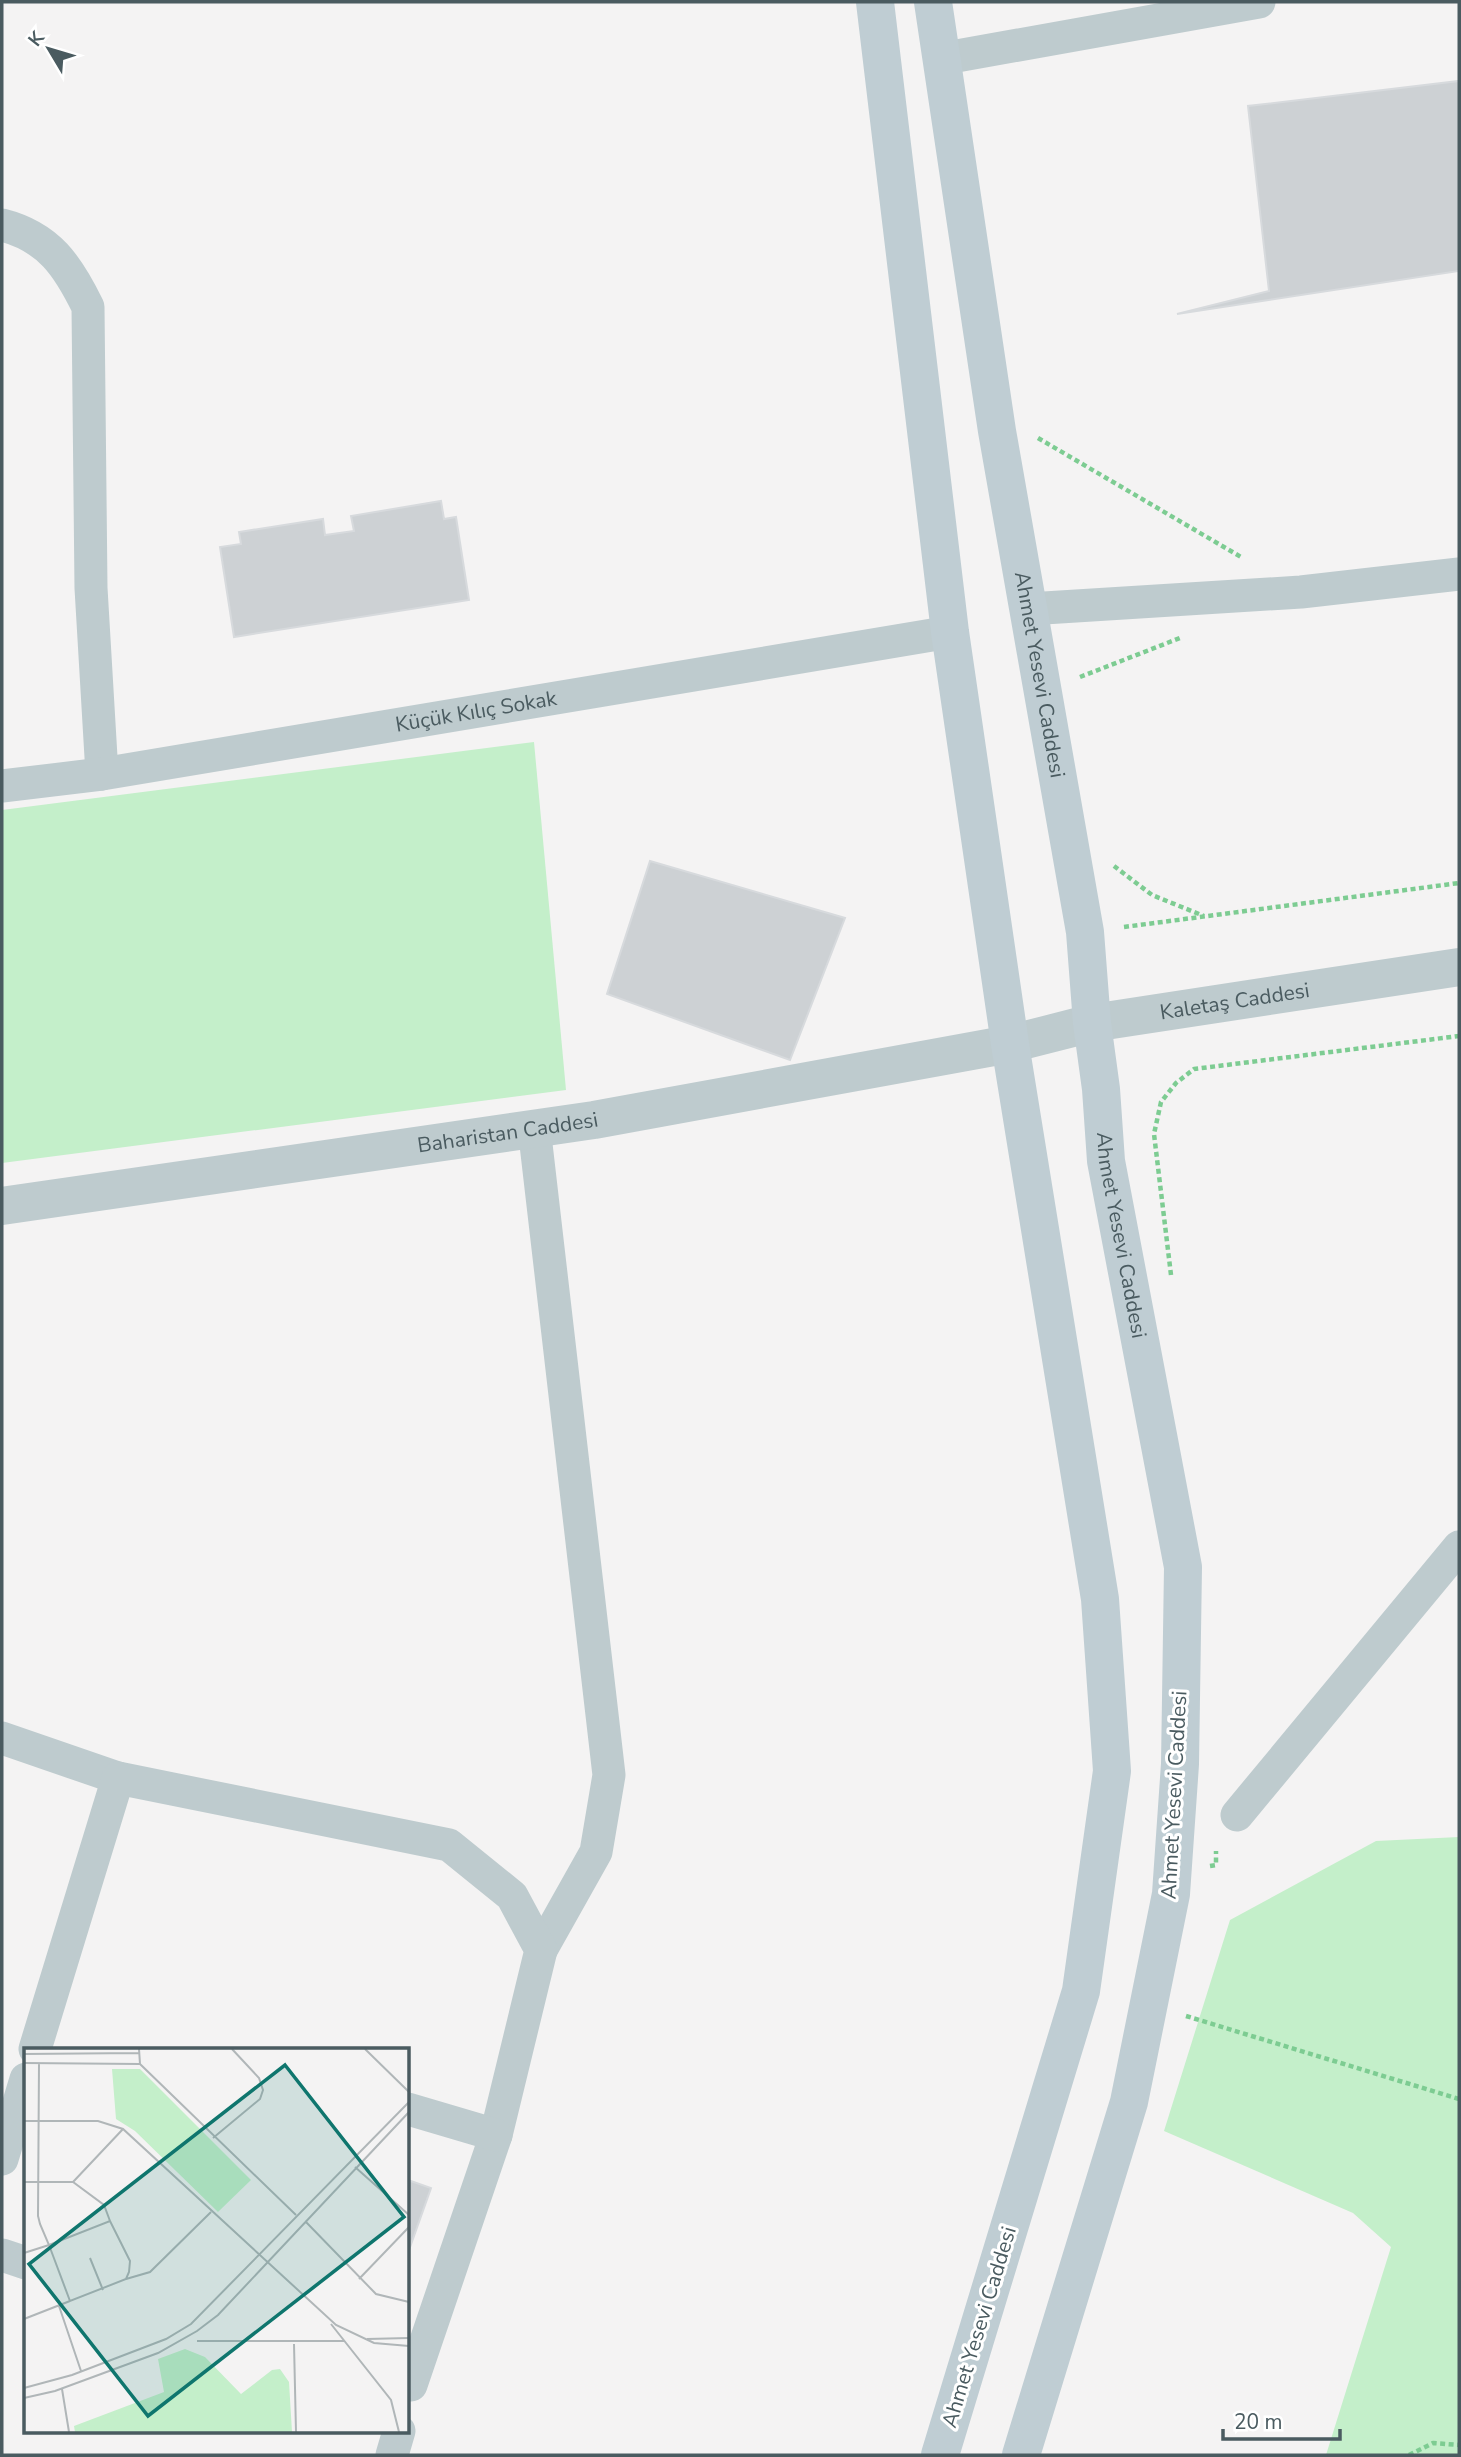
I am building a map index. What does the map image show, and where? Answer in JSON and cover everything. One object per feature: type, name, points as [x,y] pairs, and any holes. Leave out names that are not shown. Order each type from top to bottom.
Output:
[{"type":"main road","name":"Ahmet Yesevi Caddesi","points":[[875,2],[950,632],[1010,1044],[1100,1599],[1112,1771],[1081,1991],[940,2455]]},
{"type":"main road","name":"Ahmet Yesevi Caddesi","points":[[933,2],[997,431],[1085,932],[1091,1023],[1101,1089],[1106,1161],[1182,1567],[1180,1764],[1171,1894],[1129,2102],[1021,2455]]},
{"type":"street","points":[[940,59],[1259,2]]},
{"type":"street","points":[[2,225],[51,248],[73,275],[88,307],[91,588],[102,775]]},
{"type":"street","points":[[1028,609],[1301,592],[1459,574]]},
{"type":"street","name":"Küçük Kılıç Sokak","points":[[2,786],[102,775],[950,632]]},
{"type":"street","name":"Kaletaş Caddesi","points":[[1010,1044],[1091,1023],[1459,967]]},
{"type":"street","name":"Baharistan Caddesi","points":[[2,1206],[594,1120],[1010,1044]]},
{"type":"street","points":[[410,2386],[496,2135],[541,1950],[596,1852],[609,1775],[534,1127]]},
{"type":"street","points":[[1237,1815],[1459,1547]]},
{"type":"street","points":[[2,1738],[118,1778],[449,1845],[512,1896],[541,1950]]},
{"type":"street","points":[[35,2048],[118,1778]]},
{"type":"street","points":[[2,2159],[24,2086]]},
{"type":"street","points":[[410,2110],[496,2135]]},
{"type":"street","points":[[2,2255],[24,2262]]},
{"type":"street","points":[[392,2455],[399,2432]]},
{"type":"path","points":[[1026,431],[1241,557]]},
{"type":"path","points":[[1073,679],[1187,636]]},
{"type":"path","points":[[1112,864],[1152,895],[1204,916]]},
{"type":"path","points":[[1085,932],[1459,883]]},
{"type":"path","points":[[1161,1102],[1175,1083],[1194,1069],[1459,1036]]},
{"type":"path","points":[[1148,2004],[1459,2099]]},
{"type":"path","points":[[1409,2455],[1433,2443],[1459,2445]]},
{"type":"green space","points":[[534,742],[566,1090],[2,1163],[2,810]]},
{"type":"green space","points":[[1459,1837],[1459,2455],[1326,2455],[1391,2247],[1353,2213],[1164,2131],[1230,1920],[1376,1841]]},
{"type":"building","points":[[1459,81],[1459,271],[1177,314],[1269,291],[1248,106]]},
{"type":"building","points":[[441,501],[444,519],[456,517],[469,600],[234,637],[220,547],[241,544],[239,532],[323,519],[325,535],[354,531],[351,516]]},
{"type":"building","points":[[650,861],[845,918],[790,1060],[607,994]]},
{"type":"building","points":[[410,2181],[431,2188],[410,2247]]}]
